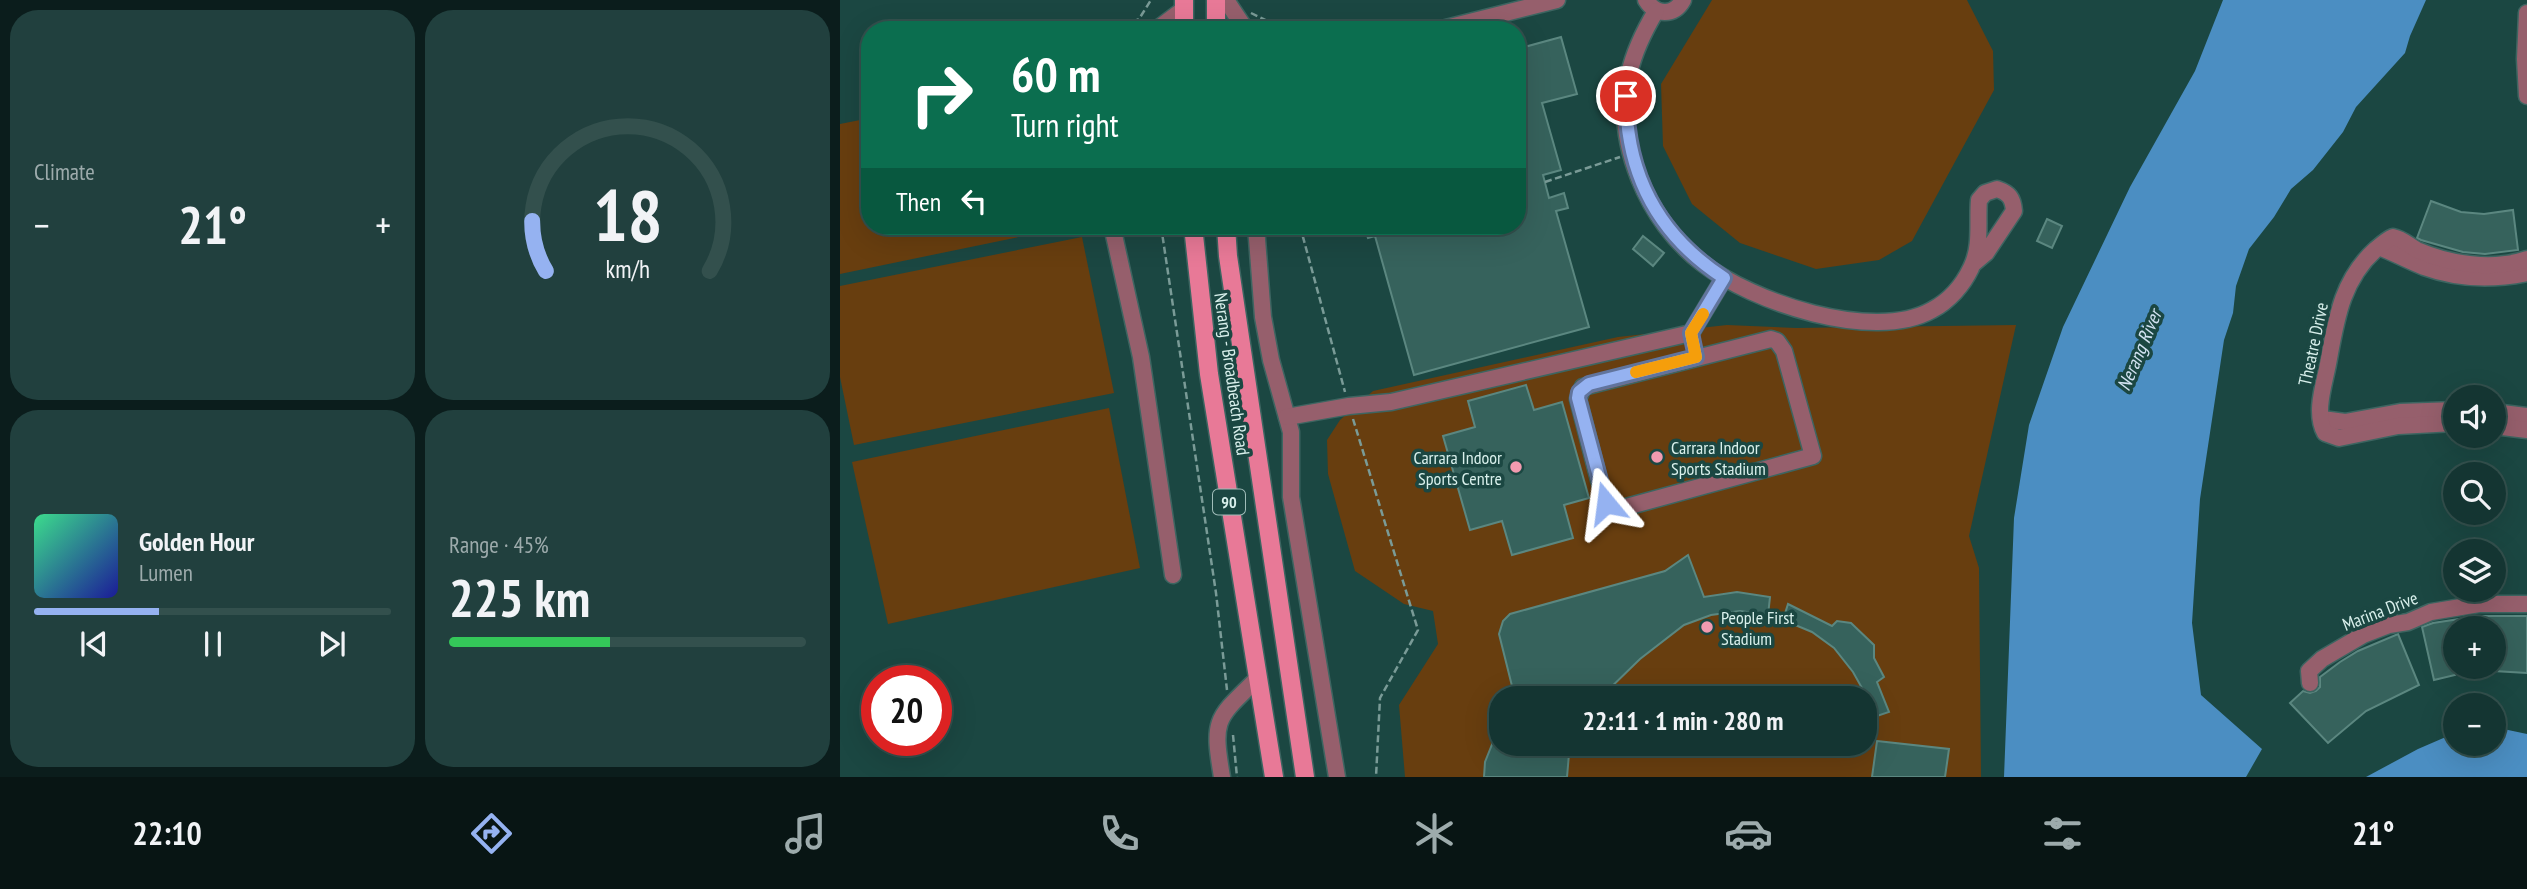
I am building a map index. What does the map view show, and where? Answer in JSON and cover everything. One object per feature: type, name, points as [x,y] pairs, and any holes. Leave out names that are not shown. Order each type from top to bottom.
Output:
[{"type":"main road","points":[[1216,0],[1216,21]]},
{"type":"main road","name":"Nerang - Broadbeach Road","points":[[1195,235],[1209,374],[1274,777]]},
{"type":"main road","name":"Nerang - Broadbeach Road","points":[[1227,235],[1305,777]]},
{"type":"street","points":[[1226,0],[1240,21]]},
{"type":"street","points":[[1474,21],[1557,0]]},
{"type":"street","points":[[1683,0],[1674,11],[1668,13],[1651,6],[1629,74],[1626,116],[1632,153],[1642,187],[1667,228],[1701,263],[1724,278],[1793,309],[1822,317],[1854,321],[1888,321],[1915,317],[1933,310],[1950,297],[1973,264]]},
{"type":"street","points":[[1166,21],[1184,4]]},
{"type":"street","points":[[2527,13],[2527,96]]},
{"type":"street","points":[[1114,235],[1141,356],[1173,575]]},
{"type":"street","points":[[1257,235],[1263,317],[1292,446],[1293,510],[1337,777]]},
{"type":"street","name":"Theatre Drive","points":[[2443,412],[2336,438],[2325,433],[2321,396],[2337,310],[2356,272],[2379,247],[2434,263],[2466,277],[2498,271],[2527,259]]},
{"type":"street","name":"Theatre Drive","points":[[2498,271],[2527,273]]},
{"type":"street","points":[[1696,357],[1691,333],[1724,278]]},
{"type":"street","points":[[1287,417],[1391,402],[1691,333]]},
{"type":"street","points":[[1764,340],[1777,341],[1784,351],[1813,456],[1619,509],[1611,508],[1606,503],[1599,480],[1578,398],[1583,387],[1696,357],[1764,340]]},
{"type":"street","points":[[2506,418],[2527,416]]},
{"type":"street","name":"Theatre Drive","points":[[2420,417],[2443,421]]},
{"type":"street","points":[[2506,422],[2527,430]]},
{"type":"street","name":"Marina Drive","points":[[2310,683],[2309,671],[2322,659],[2386,625],[2407,622],[2425,613],[2457,606],[2527,604]]},
{"type":"street","points":[[1222,777],[1215,740],[1217,725],[1229,706],[1258,678]]},
{"type":"path","points":[[1134,21],[1139,19],[1151,0]]},
{"type":"path","points":[[1249,12],[1268,21]]},
{"type":"path","points":[[1545,182],[1632,153]]},
{"type":"path","points":[[1162,235],[1216,593],[1229,706]]},
{"type":"path","points":[[1302,235],[1349,406],[1418,630],[1381,698],[1376,777]]},
{"type":"path","points":[[1233,733],[1237,777]]},
{"type":"shaded area","points":[[1712,0],[1967,0],[1993,51],[1994,90],[1912,241],[1879,260],[1816,269],[1740,243],[1692,204],[1663,146],[1661,84]]},
{"type":"shaded area","points":[[861,120],[861,235],[1028,235],[840,274],[840,124]]},
{"type":"shaded area","points":[[1082,237],[1114,393],[854,445],[840,377],[840,286]]},
{"type":"shaded area","points":[[1727,325],[1796,328],[2016,325],[1969,536],[1979,568],[1981,777],[1405,777],[1399,705],[1438,644],[1433,611],[1404,604],[1355,571],[1328,474],[1327,440],[1340,420],[1373,391],[1618,337]]},
{"type":"shaded area","points":[[1109,408],[1140,568],[888,624],[852,462]]},
{"type":"water","name":"Nerang River","points":[[2223,0],[2426,0],[2405,53],[2356,107],[2343,132],[2313,170],[2291,189],[2274,217],[2249,249],[2236,286],[2233,313],[2224,340],[2200,499],[2192,623],[2201,695],[2262,749],[2246,777],[2004,777],[2014,518],[2029,425],[2063,327],[2130,187],[2195,71]]},
{"type":"water","points":[[2506,730],[2527,734],[2527,777],[2366,777],[2443,738],[2443,756],[2506,756]]},
{"type":"building","points":[[1561,37],[1577,94],[1542,103],[1561,170],[1543,175],[1549,198],[1564,193],[1568,208],[1556,211],[1589,327],[1414,375],[1375,236],[1368,238],[1367,235],[1526,235],[1526,47]]},
{"type":"building","points":[[2431,201],[2461,212],[2484,214],[2513,210],[2518,250],[2485,254],[2463,252],[2417,238]]},
{"type":"building","points":[[2047,219],[2062,226],[2052,248],[2037,241]]},
{"type":"building","points":[[1643,236],[1664,253],[1653,266],[1633,249]]},
{"type":"building","name":"Carrara Indoor Sports Centre","points":[[1526,385],[1534,410],[1562,402],[1589,498],[1564,505],[1573,538],[1512,555],[1502,521],[1470,530],[1443,436],[1475,427],[1468,401]]},
{"type":"building","points":[[1688,555],[1704,597],[1737,592],[1770,597],[1768,615],[1740,611],[1711,615],[1684,625],[1640,659],[1612,686],[1512,686],[1499,634],[1503,621],[1510,614],[1665,571]]},
{"type":"building","points":[[1788,604],[1832,626],[1837,621],[1851,623],[1874,645],[1874,658],[1884,677],[1877,682],[1889,712],[1877,716],[1877,686],[1861,686],[1834,648],[1812,632],[1783,620]]},
{"type":"building","points":[[2506,616],[2527,616],[2527,673],[2506,672]]},
{"type":"building","points":[[2443,621],[2443,678],[2434,680],[2422,627]]},
{"type":"building","points":[[2398,634],[2419,685],[2366,711],[2328,743],[2290,703],[2303,691],[2316,691],[2320,687],[2320,677],[2340,662]]},
{"type":"building","points":[[1877,741],[1949,749],[1945,777],[1872,777]]},
{"type":"building","points":[[1489,752],[1489,756],[1569,756],[1567,777],[1484,777]]},
{"type":"slow traffic","points":[[1636,372],[1696,357],[1691,333],[1703,314]]},
{"type":"place","name":"Carrara Indoor Sports Stadium","points":[[1657,457]]},
{"type":"place","name":"Carrara Indoor Sports Centre","points":[[1516,467]]},
{"type":"place","name":"People First Stadium","points":[[1707,627]]},
{"type":"route","points":[[1606,503],[1578,398],[1579,392],[1589,384],[1696,357],[1691,333],[1724,278],[1701,263],[1682,245],[1667,228],[1642,187],[1628,139],[1626,96]]}]
